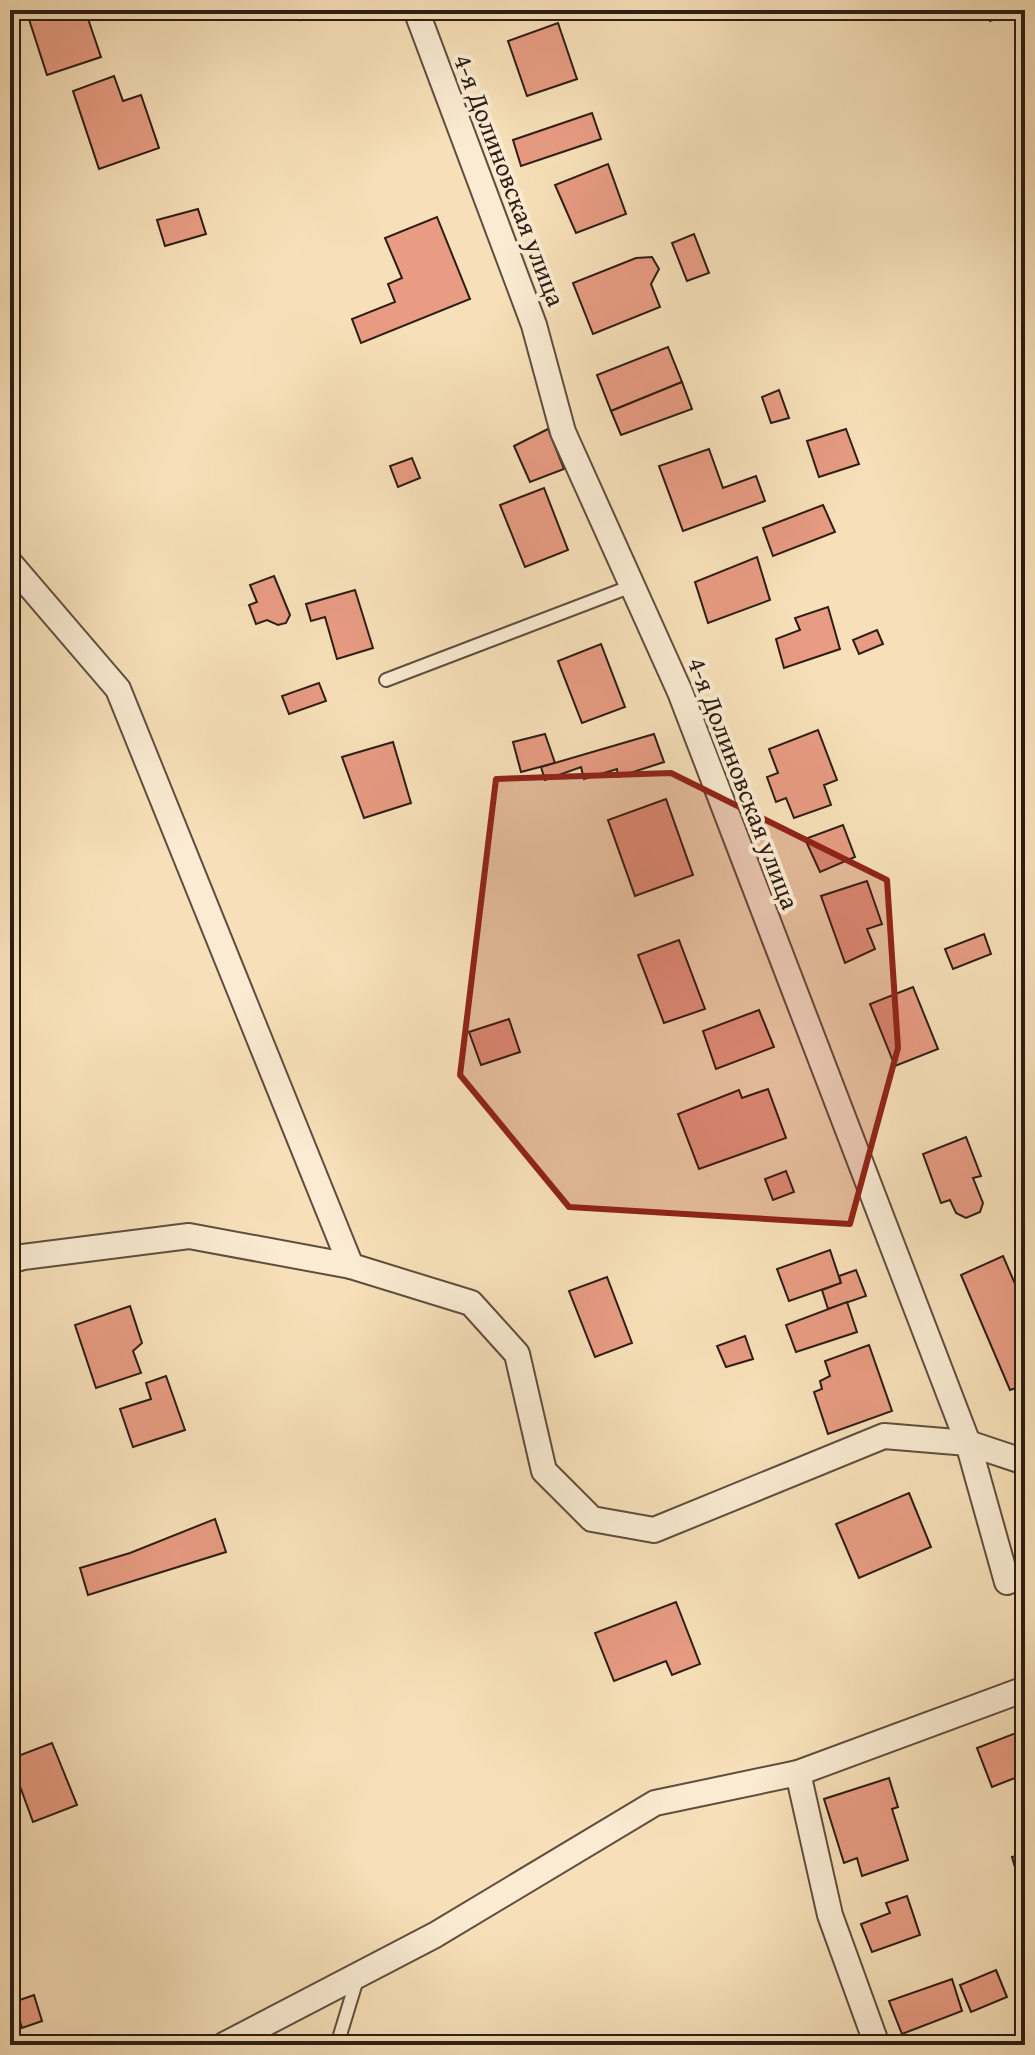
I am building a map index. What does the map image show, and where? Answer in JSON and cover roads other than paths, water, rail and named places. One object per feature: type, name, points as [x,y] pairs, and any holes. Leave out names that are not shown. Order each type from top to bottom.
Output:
[{"type":"street","name":"4-я Долиновская улица","points":[[416,10],[534,325],[563,432],[680,692],[968,1443],[1007,1582]]},
{"type":"street","points":[[10,563],[118,689],[351,1266]]},
{"type":"street","points":[[14,1257],[189,1236],[351,1266],[471,1303],[517,1354],[544,1471],[592,1519],[654,1530],[884,1436],[968,1443],[1025,1462]]},
{"type":"street","points":[[224,2045],[435,1935],[655,1803],[798,1773],[1025,1689]]},
{"type":"street","points":[[798,1773],[830,1915],[877,2045]]},
{"type":"lane","points":[[386,680],[632,586]]},
{"type":"lane","points":[[337,2045],[358,1976]]}]
